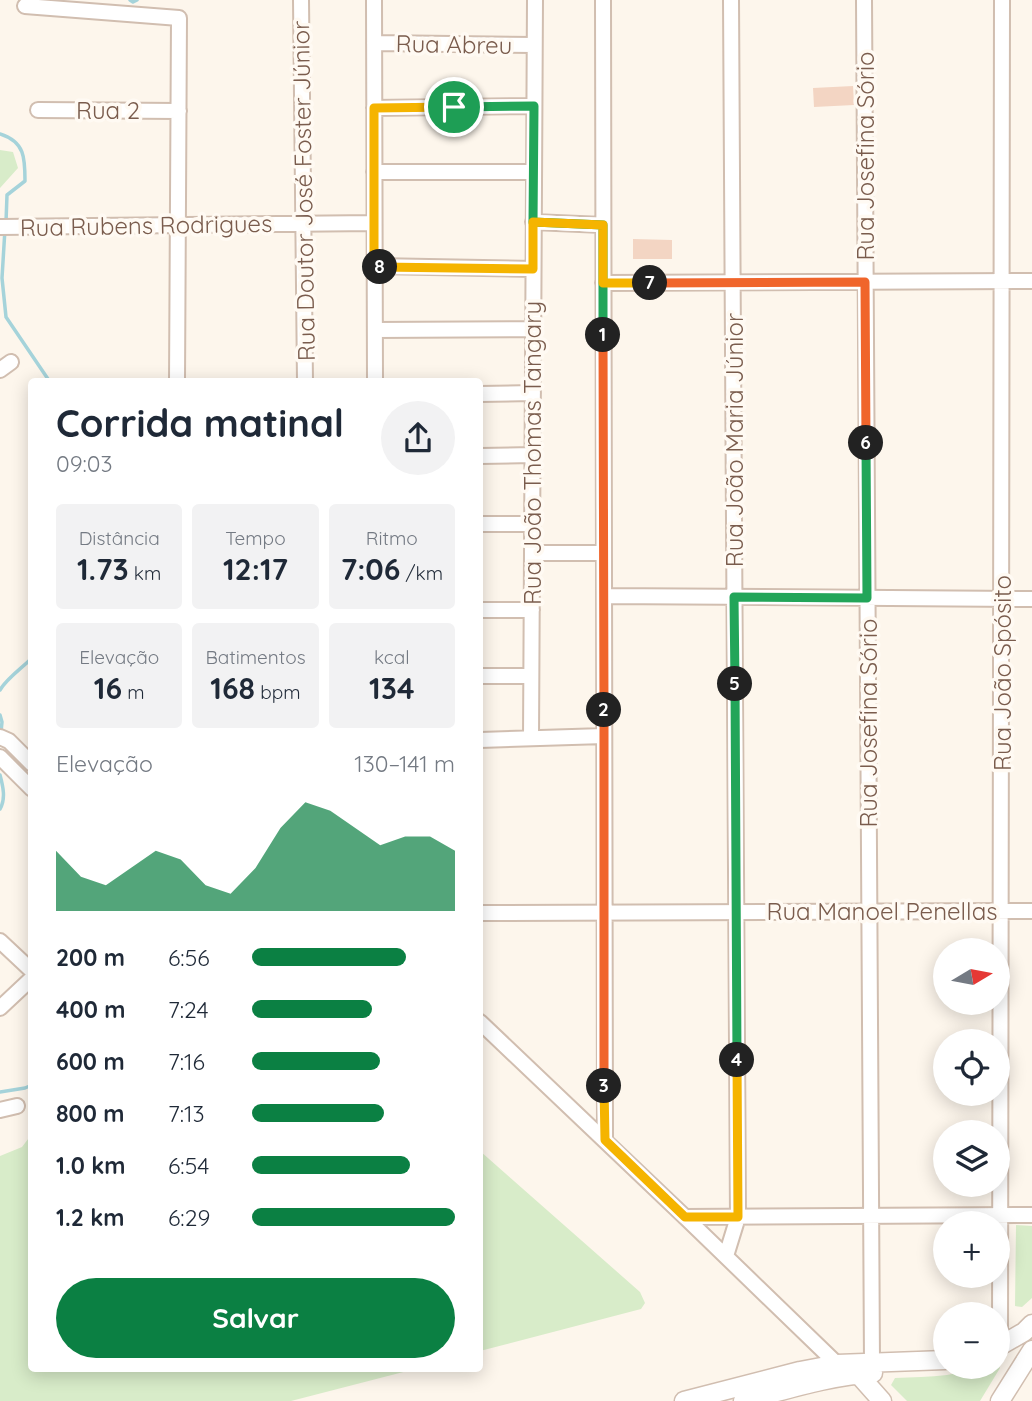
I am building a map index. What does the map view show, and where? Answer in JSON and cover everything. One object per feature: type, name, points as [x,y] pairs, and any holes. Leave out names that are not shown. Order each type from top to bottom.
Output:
[{"type":"street","name":"Rua Doutor José Foster Júnior","points":[[302,0],[305,378]]},
{"type":"street","points":[[374,0],[375,378]]},
{"type":"street","name":"Rua João Thomas Tangary","points":[[531,738],[535,0]]},
{"type":"street","points":[[603,0],[605,1140]]},
{"type":"street","name":"Rua João Maria Júnior","points":[[726,1256],[738,1217],[731,0]]},
{"type":"street","name":"Rua Josefina Sório","points":[[864,0],[871,1216],[865,1368]]},
{"type":"street","name":"Rua João Spósito","points":[[1001,1211],[1002,0]]},
{"type":"street","points":[[25,6],[179,18],[177,378]]},
{"type":"street","name":"Rua Abreu","points":[[374,43],[534,45]]},
{"type":"street","points":[[374,108],[534,106]]},
{"type":"street","name":"Rua 2","points":[[38,110],[179,111]]},
{"type":"street","points":[[374,172],[534,172]]},
{"type":"street","points":[[533,222],[603,225]]},
{"type":"street","name":"Rua Rubens Rodrigues","points":[[1,226],[374,223]]},
{"type":"street","points":[[374,267],[533,269]]},
{"type":"street","points":[[603,283],[1032,281]]},
{"type":"street","points":[[375,330],[533,330]]},
{"type":"street","points":[[483,394],[533,393]]},
{"type":"street","points":[[483,456],[532,456]]},
{"type":"street","points":[[483,524],[532,524]]},
{"type":"street","points":[[532,554],[604,553]]},
{"type":"street","points":[[604,596],[1032,599]]},
{"type":"street","points":[[483,610],[532,610]]},
{"type":"street","points":[[483,676],[531,676]]},
{"type":"street","points":[[483,740],[604,736]]},
{"type":"street","points":[[4,739],[28,760]]},
{"type":"street","points":[[3,760],[28,785]]},
{"type":"street","name":"Rua Manoel Penellas","points":[[483,913],[1032,911]]},
{"type":"street","points":[[0,942],[28,967]]},
{"type":"street","points":[[0,1008],[28,982]]},
{"type":"street","points":[[483,1025],[837,1364]]},
{"type":"street","points":[[0,1110],[17,1106]]},
{"type":"street","points":[[1010,1215],[1032,1215]]},
{"type":"street","points":[[685,1217],[933,1216]]},
{"type":"street","points":[[1010,1340],[1032,1324]]},
{"type":"street","points":[[1000,1401],[1032,1350]]},
{"type":"street","points":[[1010,1362],[1014,1381]]},
{"type":"street","points":[[684,1401],[837,1364],[916,1370],[933,1365]]},
{"type":"street","points":[[743,1401],[865,1368]]},
{"type":"street","points":[[865,1368],[882,1401]]},
{"type":"green space","points":[[0,150],[13,152],[18,168],[0,188]]},
{"type":"green space","points":[[28,1139],[28,1372],[403,1372],[291,1401],[0,1401],[0,1156],[22,1147]]},
{"type":"green space","points":[[483,1154],[640,1292],[645,1303],[641,1309],[483,1350]]},
{"type":"green space","points":[[1016,1225],[1032,1226],[1032,1298],[1022,1307],[1015,1306]]},
{"type":"green space","points":[[933,1376],[933,1379],[993,1379],[980,1401],[907,1401],[891,1385],[895,1378]]},
{"type":"building","points":[[853,86],[854,105],[814,107],[813,88]]},
{"type":"building","points":[[633,239],[672,240],[672,259],[633,259]]},
{"type":"waterway","points":[[130,0],[137,0]]},
{"type":"waterway","points":[[0,134],[19,146],[25,165],[25,181],[7,195],[6,222]]},
{"type":"waterway","points":[[5,229],[2,278],[6,317],[47,378]]},
{"type":"waterway","points":[[0,690],[28,662]]},
{"type":"waterway","points":[[0,715],[1,732]]},
{"type":"waterway","points":[[0,775],[3,788],[0,809]]},
{"type":"waterway","points":[[0,1092],[28,1087]]},
{"type":"route","points":[[454,107],[374,108],[374,267],[533,269],[533,222],[603,225],[603,283],[865,282],[867,598],[734,597],[738,1217],[685,1217],[605,1140],[604,824],[604,596],[603,283],[603,225],[533,222],[534,106],[454,107]]}]
